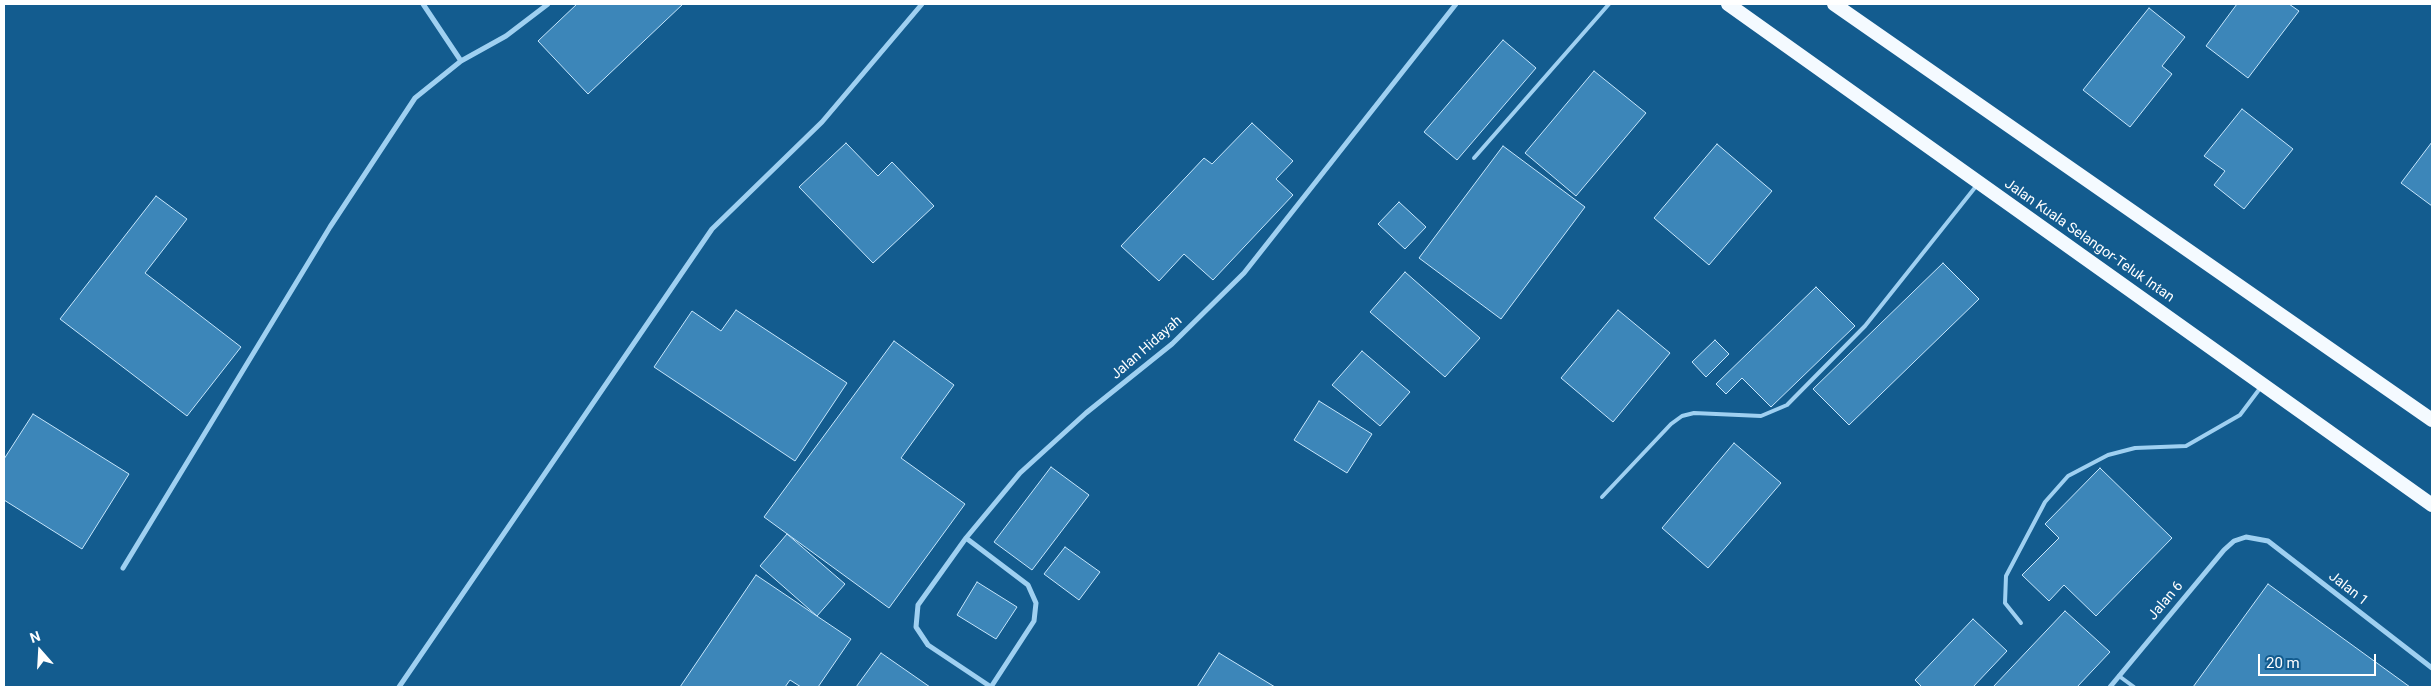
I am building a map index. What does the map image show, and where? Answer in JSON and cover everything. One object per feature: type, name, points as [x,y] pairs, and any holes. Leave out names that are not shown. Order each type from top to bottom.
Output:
[{"type":"highway","name":"Jalan Kuala Selangor-Teluk Intan","points":[[1728,4],[2432,505]]},
{"type":"highway","points":[[1834,4],[2432,420]]},
{"type":"street","points":[[423,4],[461,61]]},
{"type":"street","points":[[123,568],[330,227],[415,98],[461,61],[506,36],[548,4]]},
{"type":"street","points":[[399,687],[712,229],[822,122],[922,4]]},
{"type":"street","name":"Jalan Hidayah","points":[[991,687],[928,645],[916,627],[918,605],[966,538],[1020,473],[1086,414],[1172,344],[1244,273],[1456,4]]},
{"type":"street","name":"Jalan 1","points":[[2246,537],[2268,542],[2432,668]]},
{"type":"street","name":"Jalan 6","points":[[2110,687],[2224,550],[2234,542],[2246,537]]},
{"type":"street","points":[[966,538],[1028,586],[1036,603],[1034,621],[991,687]]},
{"type":"lane","points":[[1474,158],[1609,4]]},
{"type":"lane","points":[[1602,497],[1671,424],[1682,416],[1694,413],[1762,416],[1786,404],[1865,326],[1979,183]]},
{"type":"lane","points":[[2022,623],[2005,603],[2006,576],[2045,502],[2068,476],[2108,455],[2136,448],[2186,446],[2240,415],[2263,385]]},
{"type":"lane","points":[[2119,676],[2134,687]]},
{"type":"building","points":[[577,4],[683,4],[588,94],[538,41]]},
{"type":"building","points":[[2237,4],[2289,4],[2299,11],[2248,78],[2206,46]]},
{"type":"building","points":[[2149,8],[2185,37],[2162,66],[2172,74],[2130,127],[2083,90]]},
{"type":"building","points":[[1503,40],[1536,68],[1457,160],[1424,132]]},
{"type":"building","points":[[1594,71],[1646,113],[1576,196],[1525,153]]},
{"type":"building","points":[[2242,109],[2293,149],[2244,209],[2214,185],[2225,171],[2204,156]]},
{"type":"building","points":[[1252,123],[1293,161],[1276,179],[1293,195],[1213,280],[1184,254],[1159,281],[1121,246],[1204,158],[1212,164]]},
{"type":"building","points":[[2432,142],[2432,206],[2401,183]]},
{"type":"building","points":[[846,143],[878,176],[892,162],[934,206],[873,263],[799,187]]},
{"type":"building","points":[[1717,144],[1772,191],[1709,265],[1654,218]]},
{"type":"building","points":[[1503,146],[1585,207],[1501,319],[1419,258]]},
{"type":"building","points":[[156,196],[187,219],[145,273],[241,347],[187,416],[60,319]]},
{"type":"building","points":[[1399,202],[1426,227],[1405,249],[1378,224]]},
{"type":"building","points":[[1943,263],[1979,299],[1849,425],[1813,389]]},
{"type":"building","points":[[1405,272],[1480,338],[1445,377],[1370,312]]},
{"type":"building","points":[[1816,287],[1855,326],[1771,407],[1742,378],[1726,394],[1716,384]]},
{"type":"building","points":[[736,310],[847,383],[795,461],[654,367],[692,311],[721,331]]},
{"type":"building","points":[[1618,310],[1670,353],[1613,422],[1561,378]]},
{"type":"building","points":[[1715,340],[1729,354],[1706,377],[1692,362]]},
{"type":"building","points":[[894,341],[954,385],[901,458],[965,504],[889,608],[764,517]]},
{"type":"building","points":[[1362,351],[1410,392],[1380,426],[1332,385]]},
{"type":"building","points":[[1319,401],[1372,434],[1347,473],[1294,440]]},
{"type":"building","points":[[33,414],[129,474],[82,549],[4,500],[4,459]]},
{"type":"building","points":[[1734,443],[1781,483],[1708,568],[1662,528]]},
{"type":"building","points":[[1051,467],[1089,495],[1032,570],[994,542]]},
{"type":"building","points":[[2100,468],[2172,538],[2096,616],[2064,585],[2049,601],[2022,575],[2059,538],[2045,524]]},
{"type":"building","points":[[787,534],[845,584],[817,616],[760,566]]},
{"type":"building","points":[[1065,547],[1100,572],[1079,600],[1044,574]]},
{"type":"building","points":[[756,575],[851,639],[818,687],[801,687],[790,680],[785,687],[680,687]]},
{"type":"building","points":[[977,582],[1017,607],[996,639],[957,615]]},
{"type":"building","points":[[2268,584],[2410,687],[2193,687]]},
{"type":"building","points":[[2065,611],[2110,652],[2077,687],[1993,687]]},
{"type":"building","points":[[1973,619],[2007,651],[1973,687],[1922,687],[1915,680]]},
{"type":"building","points":[[881,653],[930,687],[856,687]]},
{"type":"building","points":[[1219,653],[1275,687],[1197,687]]}]
